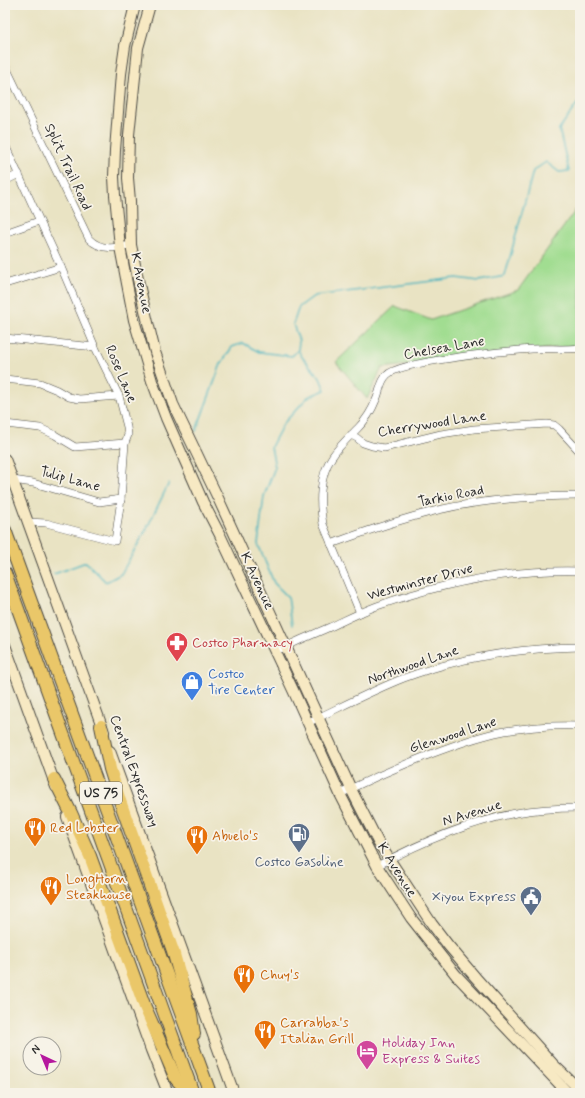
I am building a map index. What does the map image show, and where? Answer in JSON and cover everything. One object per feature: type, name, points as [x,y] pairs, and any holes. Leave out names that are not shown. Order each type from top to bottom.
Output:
[{"type":"highway","name":"US 75","points":[[5,530],[210,1093]]},
{"type":"highway","name":"US 75","points":[[5,573],[193,1093]]},
{"type":"highway","points":[[102,726],[110,769],[120,801],[173,951],[192,1014],[197,1057]]},
{"type":"highway","points":[[54,779],[90,856],[145,1007],[176,1079],[189,1093]]},
{"type":"main road","name":"K Avenue","points":[[135,5],[125,46],[121,74],[115,146],[114,187],[120,247],[134,320],[152,381],[166,418],[340,794],[377,866],[411,918],[467,987],[550,1067],[580,1090]]},
{"type":"main road","name":"K Avenue","points":[[150,5],[138,48],[130,114],[128,178],[131,245],[148,327],[173,404],[351,789],[378,842],[432,924],[550,1067],[568,1093]]},
{"type":"main road","points":[[125,46],[138,48]]},
{"type":"main road","points":[[115,146],[128,145]]},
{"type":"main road","name":"Central Expressway","points":[[5,459],[234,1093]]},
{"type":"main road","points":[[195,483],[208,477]]},
{"type":"main road","points":[[5,645],[151,1050],[168,1093]]},
{"type":"main road","points":[[467,987],[476,978]]},
{"type":"street","name":"Split Trail Road","points":[[5,64],[86,236],[97,246],[110,248],[131,245]]},
{"type":"street","name":"Rose Lane","points":[[5,145],[61,267],[95,347],[119,396],[128,435],[125,443],[121,499],[115,541],[46,523],[28,522]]},
{"type":"street","points":[[5,181],[19,174]]},
{"type":"street","points":[[5,233],[39,221]]},
{"type":"street","points":[[5,284],[61,267]]},
{"type":"street","points":[[5,338],[95,347]]},
{"type":"street","name":"Chelsea Lane","points":[[360,613],[323,524],[321,513],[321,496],[327,466],[332,457],[360,426],[368,414],[376,400],[386,375],[393,370],[412,365],[451,358],[533,349],[566,350],[580,348]]},
{"type":"street","points":[[5,379],[40,383],[74,399],[119,396]]},
{"type":"street","points":[[5,424],[40,428],[75,447],[125,443]]},
{"type":"street","name":"Cherrywood Lane","points":[[351,435],[362,443],[384,448],[440,434],[474,429],[547,424],[554,425],[559,429],[580,452]]},
{"type":"street","name":"Tulip Lane","points":[[13,480],[33,483],[99,502],[121,499]]},
{"type":"street","name":"Tarkio Road","points":[[331,544],[405,519],[455,507],[512,498],[580,496]]},
{"type":"street","name":"Westminster Drive","points":[[274,652],[360,613],[418,593],[491,577],[528,573],[580,571]]},
{"type":"street","name":"Northwood Lane","points":[[307,723],[404,678],[439,667],[478,657],[518,650],[554,647],[580,647]]},
{"type":"street","name":"Glenwood Lane","points":[[340,794],[412,761],[470,740],[496,733],[524,729],[557,725],[580,726]]},
{"type":"street","name":"N Avenue","points":[[377,866],[427,841],[462,827],[490,819],[543,809],[580,808]]},
{"type":"green space","points":[[580,204],[580,345],[382,368],[367,399],[336,362],[395,306],[431,320],[518,290]]},
{"type":"waterway","points":[[196,431],[221,364],[232,347],[243,343],[259,352],[292,356],[298,350],[299,341],[293,324],[299,307],[314,296],[456,278],[479,281],[505,276],[533,171],[546,162],[559,172],[569,171],[559,129],[580,100]]},
{"type":"waterway","points":[[292,625],[288,597],[274,583],[258,544],[264,496],[275,467],[271,447],[283,424],[308,397],[325,390],[320,378],[298,350]]},
{"type":"waterway","points":[[54,574],[86,562],[106,582],[121,574],[145,532],[169,483]]},
{"type":"place","name":"Costco Pharmacy","points":[[177,662]]},
{"type":"place","name":"Costco Tire Center","points":[[192,702]]},
{"type":"place","name":"Red Lobster","points":[[35,848]]},
{"type":"place","name":"Costco Gasoline","points":[[299,854]]},
{"type":"place","name":"Abuelo's","points":[[197,856]]},
{"type":"place","name":"LongHorn Steakhouse","points":[[51,906]]},
{"type":"place","name":"Xiyou Express","points":[[531,916]]},
{"type":"place","name":"Chuy's","points":[[244,994]]},
{"type":"place","name":"Carrabba's Italian Grill","points":[[265,1050]]},
{"type":"place","name":"Holiday Inn Express & Suites","points":[[367,1070]]}]
